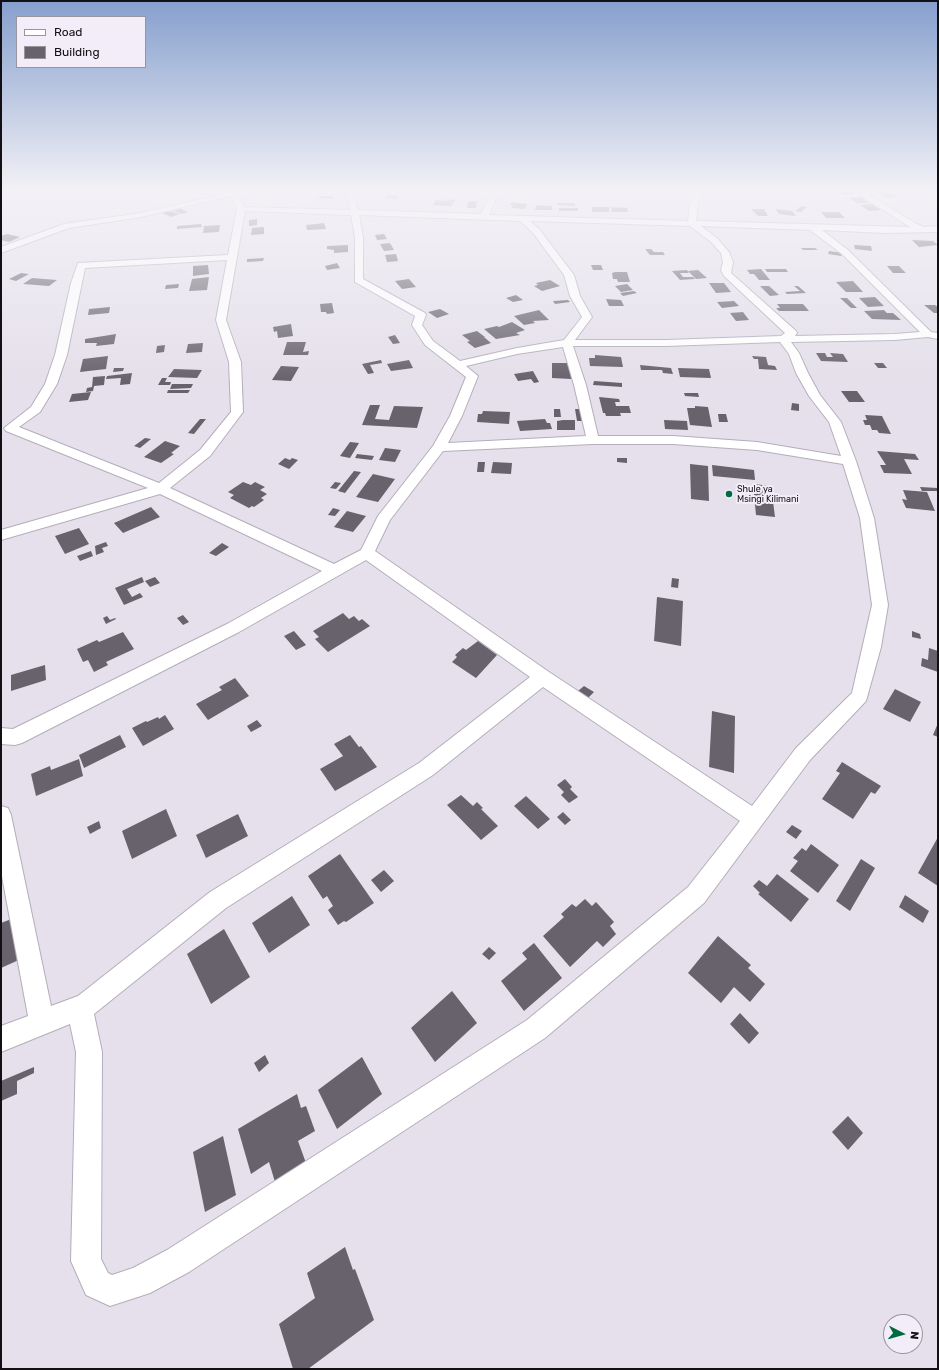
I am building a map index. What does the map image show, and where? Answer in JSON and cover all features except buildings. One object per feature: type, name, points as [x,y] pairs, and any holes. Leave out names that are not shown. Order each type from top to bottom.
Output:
[{"type":"street","points":[[1,535],[161,489],[205,453],[237,412],[235,362],[221,320],[233,253]]},
{"type":"street","points":[[1,736],[15,737],[233,628],[367,553],[383,519],[439,447],[456,416],[472,376],[429,344],[417,325],[420,315],[358,280],[359,253]]},
{"type":"street","points":[[552,253],[569,276],[575,296],[587,317],[567,343]]},
{"type":"street","points":[[725,253],[728,262],[726,270],[727,274],[741,285],[776,321],[792,334],[783,339]]},
{"type":"street","points":[[846,253],[933,335]]},
{"type":"street","points":[[232,258],[81,265],[61,355],[52,384],[36,409],[10,428],[161,489],[335,570]]},
{"type":"street","points":[[457,365],[517,351],[567,343],[666,343],[933,335]]},
{"type":"street","points":[[80,1008],[89,1052],[86,1261],[97,1284],[110,1291],[139,1282],[178,1261],[536,1029],[696,895],[803,754],[860,696],[872,647],[880,605],[867,518],[849,461],[834,422],[815,396],[802,373],[794,353],[783,339]]},
{"type":"street","points":[[567,343],[580,385],[593,440]]},
{"type":"street","points":[[439,447],[593,440],[673,440],[757,446],[849,461]]},
{"type":"street","points":[[367,553],[543,678],[753,818]]},
{"type":"street","points":[[1,1039],[80,1008],[218,900],[426,769],[543,678]]},
{"type":"street","points":[[1,815],[42,1024]]},
{"type":"place","name":"Shule ya Msingi Kilimani","points":[[729,494]]}]
